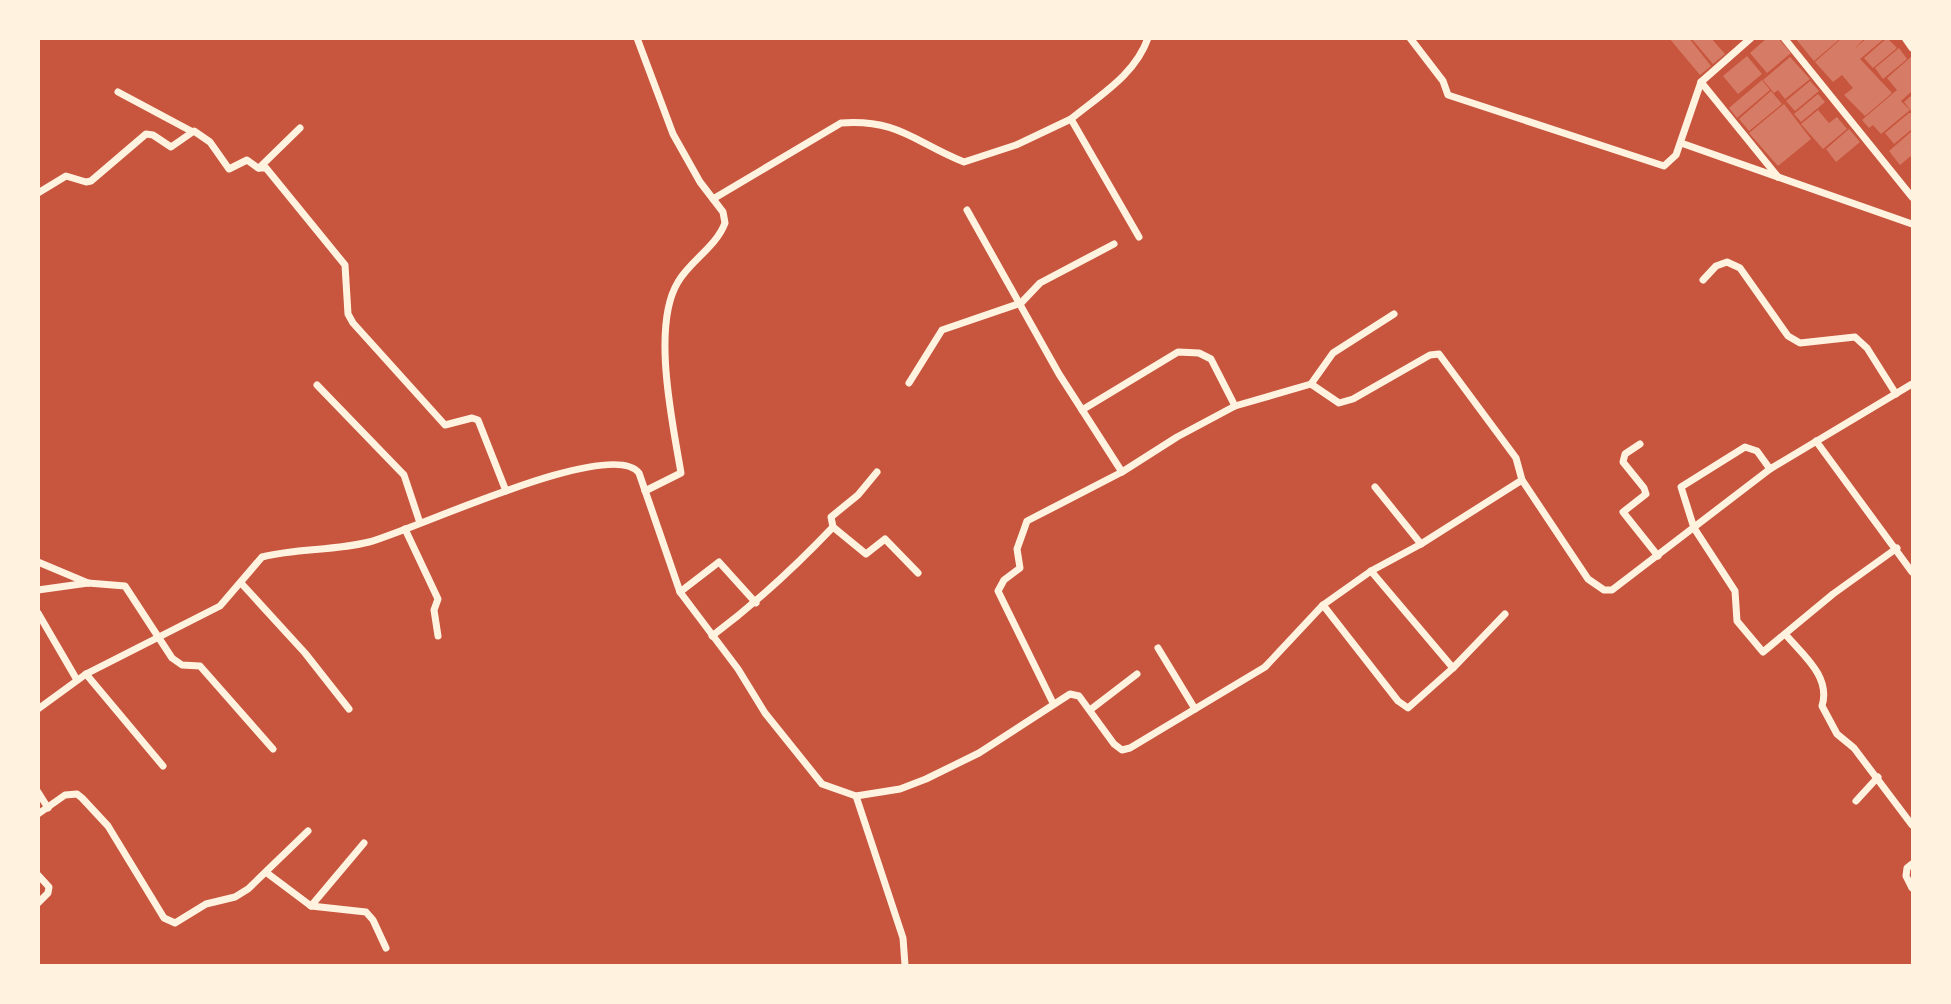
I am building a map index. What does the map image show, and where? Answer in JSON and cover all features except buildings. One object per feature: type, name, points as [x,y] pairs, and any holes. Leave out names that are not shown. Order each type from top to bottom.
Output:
[{"type":"street","points":[[637,38],[673,134],[723,212],[724,227],[677,282],[669,306],[667,391],[681,473],[645,491]]},
{"type":"street","points":[[713,199],[841,124],[860,122],[894,126],[964,162],[1016,145],[1071,119],[1142,58],[1148,38]]},
{"type":"street","points":[[1410,38],[1443,80],[1448,96],[1654,165],[1664,166],[1671,161],[1681,143],[1701,82],[1751,38]]},
{"type":"street","points":[[1784,38],[1913,197]]},
{"type":"street","points":[[1905,38],[1913,48]]},
{"type":"street","points":[[1701,82],[1779,178]]},
{"type":"street","points":[[118,92],[209,142],[229,169],[247,160],[258,168],[267,170],[345,265],[348,314],[353,323],[445,425],[472,418],[478,420],[506,491]]},
{"type":"street","points":[[1071,119],[1139,237]]},
{"type":"street","points":[[258,168],[300,128]]},
{"type":"street","points":[[38,193],[66,176],[86,183],[91,181],[141,135],[153,135],[171,147],[191,131]]},
{"type":"street","points":[[1681,143],[1913,223]]},
{"type":"street","points":[[967,210],[1082,410],[1122,472]]},
{"type":"street","points":[[909,383],[942,330],[1021,303],[1040,283],[1114,244]]},
{"type":"street","points":[[1703,281],[1716,267],[1727,262],[1740,268],[1788,337],[1800,343],[1855,337],[1867,348],[1896,394]]},
{"type":"street","points":[[1053,703],[999,596],[1000,584],[1020,568],[1017,548],[1027,521],[1122,472],[1177,437],[1235,406],[1311,384],[1333,353],[1394,314]]},
{"type":"street","points":[[1082,410],[1178,352],[1199,353],[1211,359],[1235,406]]},
{"type":"street","points":[[1311,384],[1339,403],[1353,399],[1430,355],[1439,354],[1516,458],[1522,480],[1588,579],[1596,586],[1612,590],[1770,469],[1913,384]]},
{"type":"street","points":[[317,385],[404,475],[420,523]]},
{"type":"street","points":[[1816,441],[1913,572]]},
{"type":"street","points":[[1640,444],[1625,454],[1623,462],[1646,494],[1623,512],[1658,555]]},
{"type":"street","points":[[1770,469],[1757,451],[1745,447],[1685,483],[1681,490],[1693,528],[1735,592],[1737,621],[1763,652],[1833,594],[1897,548]]},
{"type":"street","points":[[38,709],[86,674],[220,606],[241,583],[248,569],[262,556],[369,542],[559,474],[604,464],[623,464],[635,468],[680,592],[738,669],[765,713],[821,784],[856,796],[900,789],[926,779],[979,753],[1062,696],[1074,694],[1122,750],[1195,709],[1277,657],[1322,605],[1371,571],[1421,544],[1522,480]]},
{"type":"street","points":[[877,472],[858,495],[831,517],[833,527],[866,554],[885,539],[918,573]]},
{"type":"street","points":[[1375,487],[1421,544]]},
{"type":"street","points":[[712,636],[756,603],[833,527]]},
{"type":"street","points":[[405,529],[438,597],[434,610],[439,636]]},
{"type":"street","points":[[38,562],[88,583]]},
{"type":"street","points":[[680,592],[719,562],[756,603]]},
{"type":"street","points":[[1371,571],[1453,668]]},
{"type":"street","points":[[38,590],[88,583],[125,586],[157,638],[176,662],[200,666],[273,749]]},
{"type":"street","points":[[241,583],[305,653],[349,709]]},
{"type":"street","points":[[1322,605],[1398,701],[1408,708],[1453,668],[1505,614]]},
{"type":"street","points":[[38,613],[77,680]]},
{"type":"street","points":[[1786,635],[1808,660],[1825,686],[1826,698],[1822,706],[1827,720],[1878,777],[1913,825]]},
{"type":"street","points":[[1158,648],[1195,709]]},
{"type":"street","points":[[86,674],[163,766]]},
{"type":"street","points":[[1090,710],[1137,674]]},
{"type":"street","points":[[1856,801],[1878,777]]},
{"type":"street","points":[[38,792],[48,808]]},
{"type":"street","points":[[38,814],[65,795],[71,793],[82,798],[108,826],[164,918],[172,923],[180,921],[205,904],[235,897],[267,873],[308,831]]},
{"type":"street","points":[[856,796],[903,938],[905,965]]},
{"type":"street","points":[[311,905],[364,843]]},
{"type":"street","points":[[1913,864],[1906,876],[1913,888]]},
{"type":"street","points":[[267,873],[311,905],[366,912],[373,919],[387,948]]},
{"type":"street","points":[[38,875],[49,887],[48,894],[38,903]]}]
